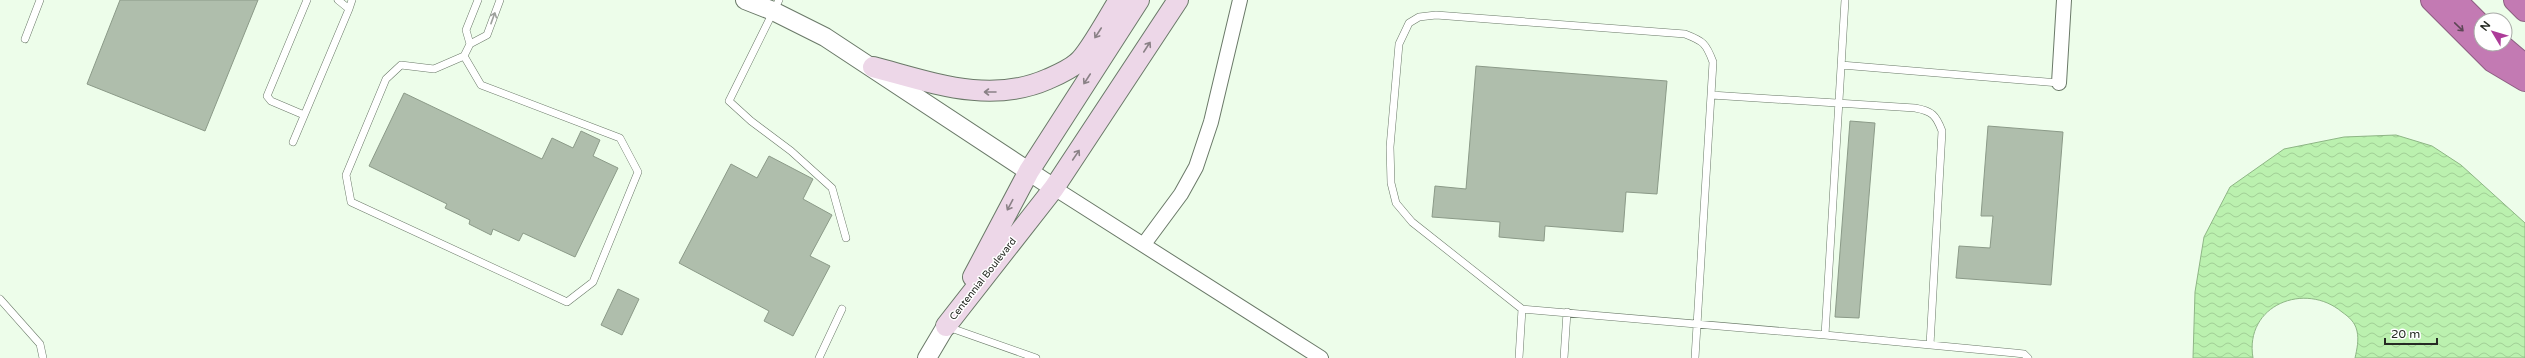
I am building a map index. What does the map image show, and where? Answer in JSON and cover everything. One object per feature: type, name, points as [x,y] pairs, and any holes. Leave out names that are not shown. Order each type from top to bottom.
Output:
[{"type":"highway","points":[[2432,0],[2493,61],[2525,80]]},
{"type":"highway","points":[[2455,0],[2473,18]]},
{"type":"highway","points":[[2515,0],[2525,10]]},
{"type":"highway","points":[[2508,52],[2525,66]]},
{"type":"main road","points":[[873,67],[966,90],[990,92],[1012,91],[1034,85],[1078,63],[1119,0]]},
{"type":"main road","name":"Centennial Boulevard","points":[[946,326],[1029,171],[1139,0]]},
{"type":"main road","name":"Centennial Boulevard","points":[[946,326],[1054,188],[1178,0]]},
{"type":"street","points":[[745,0],[776,5],[873,67],[1054,188],[1321,358]]},
{"type":"street","points":[[1144,244],[1181,194],[1196,167],[1211,122],[1240,0]]},
{"type":"street","points":[[2059,83],[2064,0]]},
{"type":"street","points":[[927,358],[946,326]]},
{"type":"lane","points":[[24,39],[40,0]]},
{"type":"lane","points":[[304,115],[271,102],[267,96],[307,0]]},
{"type":"lane","points":[[338,0],[349,9]]},
{"type":"lane","points":[[293,142],[352,0]]},
{"type":"lane","points":[[470,44],[466,30],[478,0]]},
{"type":"lane","points":[[464,56],[481,85],[620,138],[638,172],[593,282],[567,302],[351,202],[346,174],[386,79],[401,65],[434,69],[464,56],[470,44],[487,35],[500,0]]},
{"type":"lane","points":[[1825,335],[1845,0]]},
{"type":"lane","points":[[776,5],[729,101],[832,188],[846,238]]},
{"type":"lane","points":[[1695,358],[1697,326],[1713,62],[1707,46],[1698,39],[1685,34],[1436,15],[1420,17],[1409,23],[1399,44],[1390,148],[1391,183],[1396,203],[1412,222],[1522,309],[1567,312],[1697,326],[1825,335],[2015,353],[2024,354],[2028,358]]},
{"type":"lane","points":[[1841,65],[2059,83]]},
{"type":"lane","points":[[1711,95],[1915,108],[1930,110],[1937,116],[1942,131],[1930,345]]},
{"type":"lane","points":[[0,299],[40,344],[43,358]]},
{"type":"lane","points":[[819,358],[842,309]]},
{"type":"lane","points":[[1519,358],[1522,309]]},
{"type":"lane","points":[[1564,358],[1567,312]]},
{"type":"lane","points":[[946,326],[1036,358]]},
{"type":"water","points":[[2396,135],[2432,146],[2461,165],[2525,223],[2525,358],[2355,358],[2358,338],[2357,331],[2353,322],[2345,314],[2327,303],[2311,299],[2295,299],[2280,304],[2267,312],[2258,324],[2253,340],[2253,358],[2193,358],[2195,292],[2204,237],[2230,187],[2284,149],[2344,137]]},
{"type":"building","points":[[120,0],[258,0],[205,131],[87,84]]},
{"type":"building","points":[[1476,66],[1667,81],[1657,194],[1626,192],[1623,232],[1545,226],[1544,241],[1499,237],[1500,222],[1432,217],[1435,186],[1466,189]]},
{"type":"building","points":[[404,93],[542,159],[552,138],[573,148],[581,131],[600,140],[593,156],[618,168],[575,257],[523,233],[519,241],[493,229],[491,235],[469,224],[470,220],[445,208],[447,204],[369,166]]},
{"type":"building","points":[[1850,121],[1875,123],[1859,318],[1835,317]]},
{"type":"building","points":[[1988,126],[2063,132],[2051,285],[1956,278],[1959,246],[1990,248],[1993,216],[1981,216]]},
{"type":"building","points":[[769,156],[813,179],[803,199],[832,215],[810,256],[830,266],[793,336],[764,321],[769,311],[679,263],[731,164],[757,178]]},
{"type":"building","points":[[618,289],[639,299],[622,335],[601,325]]}]
